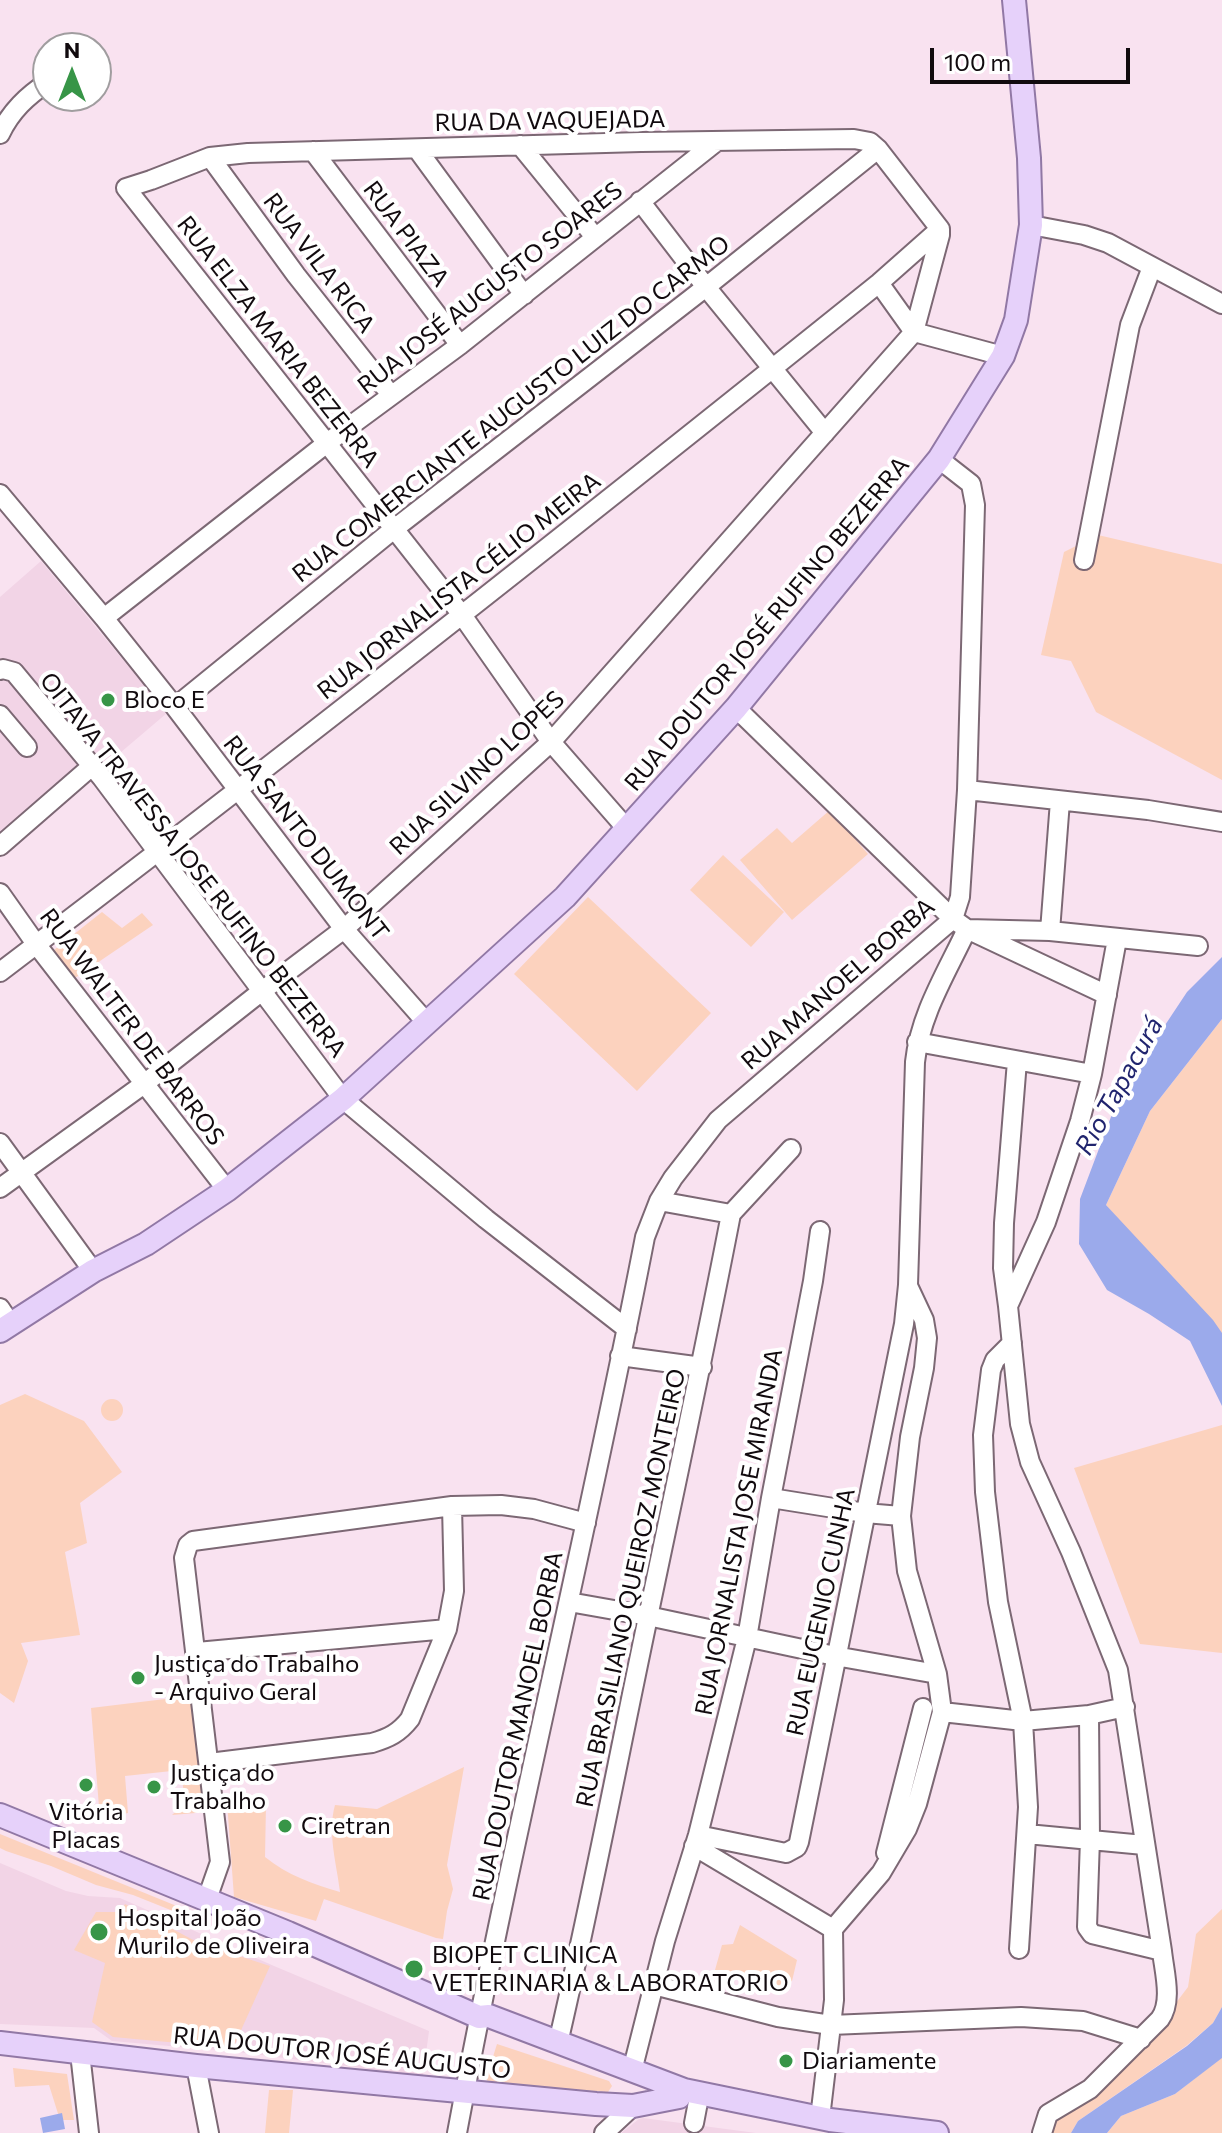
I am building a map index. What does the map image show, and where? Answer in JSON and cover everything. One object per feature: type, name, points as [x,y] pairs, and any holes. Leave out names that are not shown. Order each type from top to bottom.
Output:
[{"type":"main road","name":"RUA DOUTOR JOSÉ RUFINO BEZERRA","points":[[3,1321],[146,1244],[227,1190],[343,1099],[565,897],[736,708],[939,459],[1003,356],[1016,320],[1031,225],[1029,158],[1014,0]]},
{"type":"main road","points":[[0,1815],[207,1899],[479,2017],[486,2024],[696,2110],[846,2133]]},
{"type":"main road","points":[[479,2017],[489,2016],[699,2094],[848,2123],[937,2133]]},
{"type":"main road","name":"RUA DOUTOR JOSÉ AUGUSTO","points":[[0,2043],[465,2092],[696,2110]]},
{"type":"street","points":[[0,134],[6,121],[32,92]]},
{"type":"street","name":"RUA DA VAQUEJADA","points":[[126,188],[210,157],[248,153],[854,139],[870,142],[878,149]]},
{"type":"street","name":"RUA JOSÉ AUGUSTO SOARES","points":[[104,618],[327,443],[460,345],[716,142]]},
{"type":"street","points":[[520,145],[595,237]]},
{"type":"street","points":[[417,149],[524,295]]},
{"type":"street","points":[[878,149],[940,229]]},
{"type":"street","name":"RUA COMERCIANTE AUGUSTO LUIZ DO CARMO","points":[[175,707],[394,529],[878,149]]},
{"type":"street","name":"RUA PIAZA","points":[[313,151],[460,345]]},
{"type":"street","name":"RUA VILA RICA","points":[[210,157],[296,275],[391,395]]},
{"type":"street","name":"RUA ELZA MARIA BEZERRA","points":[[126,188],[462,615],[551,742],[627,829]]},
{"type":"street","points":[[640,201],[825,433]]},
{"type":"street","points":[[1031,225],[1108,243],[1222,304]]},
{"type":"street","name":"RUA JORNALISTA CÉLIO MEIRA","points":[[0,972],[462,615],[773,369],[940,229]]},
{"type":"street","name":"RUA SILVINO LOPES","points":[[0,1188],[144,1084],[344,929],[551,742],[914,332],[940,229]]},
{"type":"street","points":[[1084,560],[1130,325],[1152,267]]},
{"type":"street","points":[[879,283],[914,332],[1003,356]]},
{"type":"street","name":"RUA MANOEL BORBA","points":[[627,1329],[645,1237],[659,1201],[690,1153],[718,1120],[960,924],[975,505],[971,484],[939,459]]},
{"type":"street","name":"RUA SANTO DUMONT","points":[[0,494],[175,707],[344,929],[426,1022]]},
{"type":"street","name":"OITAVA TRAVESSA JOSE RUFINO BEZERRA","points":[[0,670],[14,672],[92,766],[343,1099],[486,1219],[627,1329]]},
{"type":"street","points":[[736,708],[960,924],[1107,995]]},
{"type":"street","points":[[0,715],[27,747]]},
{"type":"street","points":[[0,846],[92,766]]},
{"type":"street","points":[[967,790],[1148,810],[1222,822]]},
{"type":"street","points":[[1050,931],[1060,801]]},
{"type":"street","name":"RUA WALTER DE BARROS","points":[[0,893],[227,1190]]},
{"type":"street","points":[[960,924],[1198,946]]},
{"type":"street","name":"RUA EUGENIO CUNHA","points":[[696,1841],[786,1853],[797,1847],[898,1364],[908,1285],[917,1042],[960,924]]},
{"type":"street","points":[[1008,1306],[1046,1222],[1080,1121],[1117,939]]},
{"type":"street","points":[[917,1042],[1092,1074]]},
{"type":"street","points":[[1017,1061],[1003,1268],[1020,1424],[1030,1462],[1071,1552],[1118,1670],[1167,1988],[1164,2013],[1090,2089],[1048,2114],[1042,2133]]},
{"type":"street","points":[[0,1143],[93,1271]]},
{"type":"street","points":[[659,1201],[731,1214],[791,1149]]},
{"type":"street","name":"RUA BRASILIANO QUEIROZ MONTEIRO","points":[[558,2043],[702,1367],[731,1214]]},
{"type":"street","name":"RUA JORNALISTA JOSE MIRANDA","points":[[632,2071],[665,1941],[696,1841],[747,1638],[820,1231]]},
{"type":"street","points":[[820,2118],[834,2000],[833,1929],[881,1873],[907,1829],[917,1804],[942,1712],[937,1674],[907,1571],[901,1516],[910,1437],[927,1338],[924,1320],[908,1285]]},
{"type":"street","name":"RUA DOUTOR MANOEL BORBA","points":[[457,2133],[479,2017],[627,1329]]},
{"type":"street","points":[[1012,1343],[995,1360],[991,1370],[983,1435],[985,1492],[998,1602],[1023,1721],[1028,1807],[1019,1949]]},
{"type":"street","points":[[620,1356],[702,1367]]},
{"type":"street","points":[[771,1498],[901,1516]]},
{"type":"street","points":[[207,1899],[220,1862],[184,1558],[188,1545],[193,1541],[452,1506],[501,1505],[534,1509],[586,1523]]},
{"type":"street","points":[[209,1763],[372,1743],[401,1731],[410,1719],[447,1629],[454,1591],[452,1506]]},
{"type":"street","points":[[569,1602],[937,1674]]},
{"type":"street","points":[[197,1652],[447,1629]]},
{"type":"street","points":[[942,1712],[1023,1721],[1089,1715],[1125,1707]]},
{"type":"street","points":[[881,1873],[923,1708]]},
{"type":"street","points":[[1089,1715],[1087,1927],[1092,1934],[1162,1951]]},
{"type":"street","points":[[1027,1834],[1144,1845]]},
{"type":"street","points":[[696,1841],[833,1929]]},
{"type":"street","points":[[654,1985],[778,2017],[831,2025],[1021,2017],[1083,2021],[1141,2039]]},
{"type":"street","points":[[80,2053],[89,2133]]},
{"type":"street","points":[[196,2066],[209,2133]]},
{"type":"street","points":[[605,2133],[633,2106]]},
{"type":"shaded area","points":[[1098,535],[1222,564],[1222,780],[1096,712],[1071,661],[1041,655],[1064,552]]},
{"type":"shaded area","points":[[41,561],[167,713],[0,855],[0,597]]},
{"type":"shaded area","points":[[830,810],[868,854],[792,920],[740,860],[777,828],[792,843]]},
{"type":"shaded area","points":[[723,855],[784,912],[751,947],[690,890]]},
{"type":"shaded area","points":[[588,897],[711,1013],[637,1091],[514,974]]},
{"type":"shaded area","points":[[102,912],[122,928],[142,913],[153,925],[72,980],[54,950]]},
{"type":"shaded area","points":[[1222,1019],[1222,1343],[1106,1205],[1150,1111]]},
{"type":"shaded area","points":[[25,1394],[84,1421],[122,1472],[80,1503],[87,1543],[65,1552],[80,1635],[21,1643],[28,1661],[14,1703],[0,1693],[0,1405]]},
{"type":"shaded area","points":[[112,1399],[120,1402],[123,1410],[120,1418],[112,1421],[104,1418],[101,1410],[104,1402]]},
{"type":"shaded area","points":[[1222,1425],[1222,1653],[1140,1644],[1074,1468]]},
{"type":"shaded area","points":[[190,1696],[207,1812],[172,1815],[185,1803],[181,1770],[125,1776],[128,1813],[100,1819],[91,1708]]},
{"type":"shaded area","points":[[464,1767],[447,1865],[453,1889],[443,1939],[324,1899],[316,1921],[234,1897],[227,1802],[266,1805],[265,1857],[301,1878],[340,1892],[332,1838],[335,1805],[377,1809]]},
{"type":"shaded area","points":[[0,1834],[211,1920],[198,1921],[6,1851],[0,1848]]},
{"type":"shaded area","name":"Hospital João Murilo de Oliveira","points":[[0,1863],[66,1891],[120,1898],[429,2031],[423,2076],[238,2052],[112,2041],[94,2028],[0,2024]]},
{"type":"shaded area","points":[[125,1904],[199,1943],[270,1966],[233,2048],[113,2037],[92,2022],[105,1963],[74,1950],[96,1912],[120,1912]]},
{"type":"shaded area","points":[[1222,1909],[1222,2007],[1213,2023],[1186,2046],[1078,2121],[1071,2133],[1045,2133],[1050,2116],[1166,2016],[1188,1987],[1196,1934]]},
{"type":"shaded area","points":[[740,1925],[797,1960],[792,1981],[771,1989],[715,1970],[722,1945],[733,1944]]},
{"type":"shaded area","points":[[497,2044],[609,2081],[612,2086],[608,2092],[490,2084],[486,2079]]},
{"type":"shaded area","points":[[1222,2057],[1222,2133],[1107,2133],[1121,2116],[1175,2094]]},
{"type":"shaded area","points":[[13,2068],[67,2074],[74,2120],[60,2120],[49,2085],[15,2087]]},
{"type":"shaded area","points":[[269,2090],[293,2090],[289,2133],[265,2133]]},
{"type":"shaded area","points":[[643,2118],[756,2133],[621,2133]]},
{"type":"water","points":[[1222,957],[1222,1019],[1150,1111],[1106,1205],[1222,1333],[1222,1406],[1190,1341],[1107,1290],[1079,1244],[1080,1199],[1120,1093],[1187,992]]},
{"type":"water","points":[[1222,2007],[1222,2058],[1175,2094],[1121,2116],[1107,2133],[1071,2133],[1078,2121],[1187,2046],[1213,2023]]},
{"type":"water","points":[[62,2113],[65,2129],[43,2133],[40,2118]]},
{"type":"place","name":"Bloco E","points":[[108,700]]},
{"type":"place","name":"Justiça do Trabalho - Arquivo Geral","points":[[138,1678]]},
{"type":"place","name":"Vitória Placas","points":[[86,1785]]},
{"type":"place","name":"Justiça do Trabalho","points":[[154,1787]]},
{"type":"place","name":"Ciretran","points":[[285,1826]]},
{"type":"place","name":"Hospital João Murilo de Oliveira","points":[[99,1932]]},
{"type":"place","name":"BIOPET CLINICA VETERINARIA & LABORATORIO","points":[[414,1969]]},
{"type":"place","name":"Diariamente","points":[[786,2061]]},
{"type":"water label","name":"Rio Tapacurá","points":[[1119,1086]]}]
